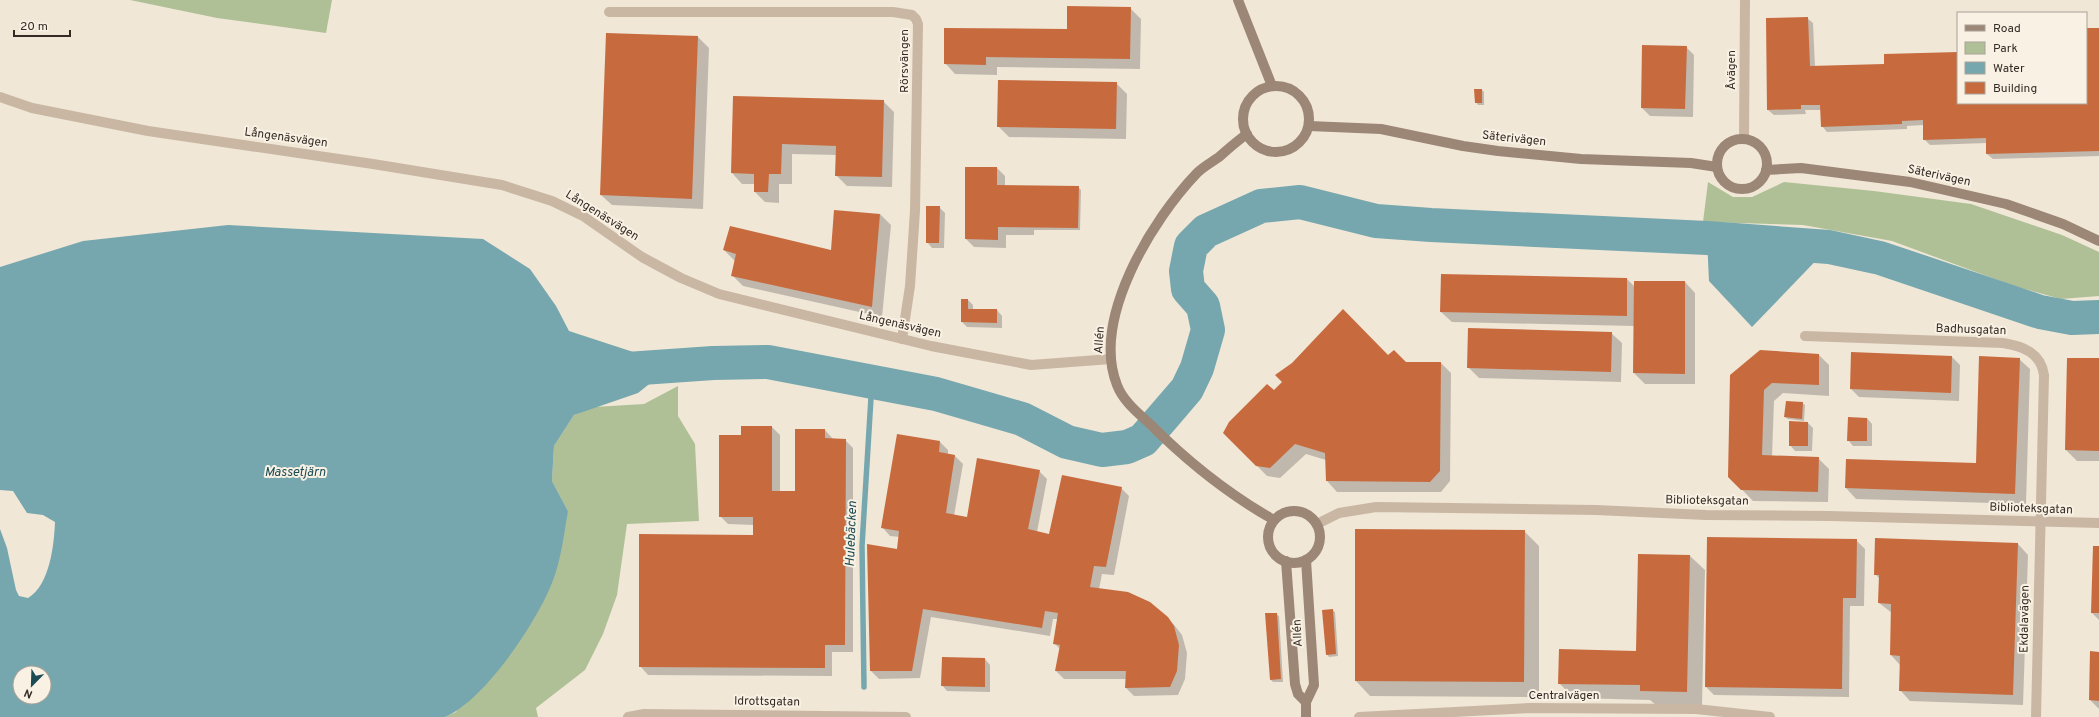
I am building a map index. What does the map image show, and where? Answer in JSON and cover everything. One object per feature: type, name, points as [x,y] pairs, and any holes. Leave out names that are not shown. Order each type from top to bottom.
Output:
[{"type":"street","points":[[1238,0],[1272,86]]},
{"type":"street","name":"Åvägen","points":[[1744,139],[1745,0]]},
{"type":"street","name":"Rörsvängen","points":[[609,12],[893,12],[912,15],[916,19],[918,24],[918,45],[915,211],[910,286],[902,339]]},
{"type":"street","points":[[1272,86],[1284,86],[1303,98],[1308,107],[1309,126],[1303,139],[1293,147],[1280,152],[1267,151],[1255,144],[1247,134],[1243,124],[1243,114],[1246,103],[1257,92],[1272,86]]},
{"type":"street","name":"Långenäsvägen","points":[[0,97],[32,108],[148,131],[373,164],[502,185],[529,192],[583,216],[642,257],[706,289],[812,318],[902,339],[1031,365],[1111,359]]},
{"type":"street","name":"Säterivägen","points":[[1309,126],[1381,130],[1463,146],[1498,151],[1581,159],[1691,163],[1718,167]]},
{"type":"street","name":"Allén","points":[[1247,134],[1198,173],[1160,219],[1130,270],[1114,320],[1111,359],[1112,370],[1124,397],[1178,453],[1255,509],[1274,520]]},
{"type":"street","points":[[1744,139],[1754,142],[1762,149],[1766,159],[1766,170],[1754,186],[1740,188],[1734,187],[1723,179],[1718,167],[1719,155],[1722,149],[1732,141],[1744,139]]},
{"type":"street","name":"Säterivägen","points":[[1766,170],[1800,168],[1910,182],[2006,204],[2062,224],[2099,241]]},
{"type":"street","name":"Badhusgatan","points":[[1805,336],[2003,343],[2018,346],[2030,351],[2043,366],[2044,375],[2040,522]]},
{"type":"street","name":"Biblioteksgatan","points":[[1317,524],[1339,513],[1376,507],[1596,510],[1680,514],[1844,516],[2099,523]]},
{"type":"street","points":[[1296,511],[1310,517],[1317,524],[1320,534],[1319,544],[1314,553],[1306,560],[1296,562],[1286,561],[1274,553],[1269,544],[1269,529],[1274,520],[1286,512],[1296,511]]},
{"type":"street","name":"Ekdalavägen","points":[[2036,717],[2040,522]]},
{"type":"street","name":"Allén","points":[[1306,560],[1314,685],[1306,702],[1306,717]]},
{"type":"street","name":"Allén","points":[[1286,561],[1295,684],[1298,694],[1306,702]]},
{"type":"street","name":"Centralvägen","points":[[1359,717],[1537,708],[1696,709],[1770,717]]},
{"type":"street","name":"Idrottsgatan","points":[[628,717],[644,714],[906,717]]},
{"type":"green space","points":[[130,0],[332,0],[326,33],[217,18]]},
{"type":"green space","points":[[1708,182],[1733,197],[1752,197],[1784,182],[1874,191],[1971,204],[2062,235],[2099,252],[2099,296],[2061,299],[2014,286],[1892,241],[1803,225],[1703,222]]},
{"type":"green space","points":[[678,386],[678,416],[695,444],[699,521],[627,524],[617,595],[603,634],[585,670],[536,708],[538,717],[445,717],[456,712],[568,511],[552,481],[554,446],[574,415],[594,407],[644,404]]},
{"type":"water","name":"Massetjärn","points":[[228,225],[483,239],[530,269],[556,306],[569,331],[673,365],[638,393],[574,415],[554,446],[552,481],[568,511],[560,557],[552,583],[534,618],[508,659],[476,695],[460,708],[445,717],[0,717],[0,529],[7,548],[16,590],[19,596],[28,598],[41,584],[46,574],[52,553],[55,522],[43,515],[27,513],[13,491],[0,490],[0,267],[83,241]]},
{"type":"water","points":[[1707,238],[1829,247],[1752,327],[1709,281]]},
{"type":"building","points":[[1067,6],[1131,7],[1130,59],[986,57],[986,65],[944,64],[944,28],[1067,29]]},
{"type":"building","points":[[1808,17],[1810,66],[1884,64],[1884,54],[1957,52],[1957,104],[2087,104],[2087,28],[2099,28],[2099,151],[1986,154],[1986,138],[1923,140],[1923,120],[1902,121],[1902,124],[1821,127],[1820,105],[1801,105],[1801,109],[1767,110],[1766,18]]},
{"type":"building","points":[[606,33],[698,36],[692,199],[600,195]]},
{"type":"building","points":[[1642,45],[1687,46],[1685,109],[1641,108]]},
{"type":"building","points":[[998,80],[1117,82],[1116,129],[997,127]]},
{"type":"building","points":[[1474,89],[1482,89],[1482,103],[1475,103]]},
{"type":"building","points":[[733,96],[884,100],[882,177],[835,176],[836,146],[782,144],[781,174],[769,174],[768,192],[754,192],[754,174],[731,173]]},
{"type":"building","points":[[965,167],[997,167],[997,185],[1079,186],[1078,228],[998,227],[998,240],[965,239]]},
{"type":"building","points":[[926,206],[940,206],[939,243],[926,243]]},
{"type":"building","points":[[834,210],[880,214],[872,307],[731,276],[736,254],[723,250],[730,226],[831,250]]},
{"type":"building","points":[[1441,274],[1627,278],[1627,316],[1440,312]]},
{"type":"building","points":[[1634,281],[1685,281],[1685,374],[1633,373]]},
{"type":"building","points":[[961,299],[968,299],[968,309],[997,309],[997,323],[961,322]]},
{"type":"building","points":[[1343,309],[1388,355],[1394,350],[1406,362],[1441,362],[1440,471],[1430,482],[1326,481],[1325,453],[1295,444],[1270,468],[1256,466],[1223,433],[1229,422],[1267,384],[1274,390],[1282,382],[1275,375],[1292,363]]},
{"type":"building","points":[[1468,328],[1612,332],[1611,372],[1467,368]]},
{"type":"building","points":[[1760,350],[1819,354],[1819,385],[1772,383],[1764,390],[1762,455],[1819,457],[1818,492],[1741,490],[1728,477],[1730,375]]},
{"type":"building","points":[[1851,352],[1952,356],[1951,393],[1850,389]]},
{"type":"building","points":[[1979,356],[2020,358],[2015,494],[1845,488],[1846,459],[1976,463]]},
{"type":"building","points":[[2067,358],[2099,358],[2099,451],[2065,450]]},
{"type":"building","points":[[1786,401],[1803,402],[1802,419],[1784,417]]},
{"type":"building","points":[[1848,417],[1867,418],[1867,441],[1847,441]]},
{"type":"building","points":[[1789,421],[1808,422],[1808,446],[1789,446]]},
{"type":"building","points":[[741,426],[772,426],[772,491],[795,491],[795,429],[825,429],[825,438],[846,439],[845,645],[825,645],[825,668],[639,667],[639,534],[753,535],[753,517],[719,517],[719,435],[741,435]]},
{"type":"building","points":[[897,434],[940,441],[939,452],[955,455],[946,513],[967,517],[977,458],[1040,470],[1028,529],[1049,534],[1062,475],[1122,487],[1106,567],[1094,566],[1090,587],[1128,592],[1150,602],[1168,617],[1174,626],[1179,645],[1177,671],[1170,687],[1125,688],[1126,671],[1055,671],[1060,645],[1053,644],[1058,613],[1045,611],[1042,628],[923,609],[912,671],[870,671],[867,544],[897,549],[899,531],[881,528]]},
{"type":"building","points":[[1355,529],[1525,530],[1524,682],[1355,681]]},
{"type":"building","points":[[1707,537],[1857,539],[1856,598],[1843,598],[1842,689],[1705,687]]},
{"type":"building","points":[[1875,538],[2018,543],[2013,695],[1899,691],[1900,656],[1890,655],[1891,604],[1878,603],[1879,575],[1874,575]]},
{"type":"building","points":[[2093,546],[2099,546],[2099,613],[2091,613]]},
{"type":"building","points":[[1638,554],[1690,555],[1687,692],[1640,691],[1640,685],[1558,684],[1559,649],[1636,651]]},
{"type":"building","points":[[1333,609],[1336,654],[1326,655],[1322,610]]},
{"type":"building","points":[[1265,613],[1277,613],[1281,679],[1270,680]]},
{"type":"building","points":[[2090,651],[2099,652],[2099,701],[2089,700]]},
{"type":"building","points":[[942,657],[985,658],[985,687],[941,686]]},
{"type":"waterway","points":[[627,369],[713,363],[768,362],[936,394],[1022,419],[1067,442],[1102,450],[1127,447],[1143,440],[1187,389],[1197,368],[1208,330],[1203,306],[1188,289],[1186,271],[1191,246],[1206,231],[1261,206],[1300,202],[1376,221],[1707,238],[1829,247],[1880,258],[2040,312],[2072,318],[2099,317]]},
{"type":"waterway","name":"Hulebäcken","points":[[864,687],[862,546],[872,381]]}]
